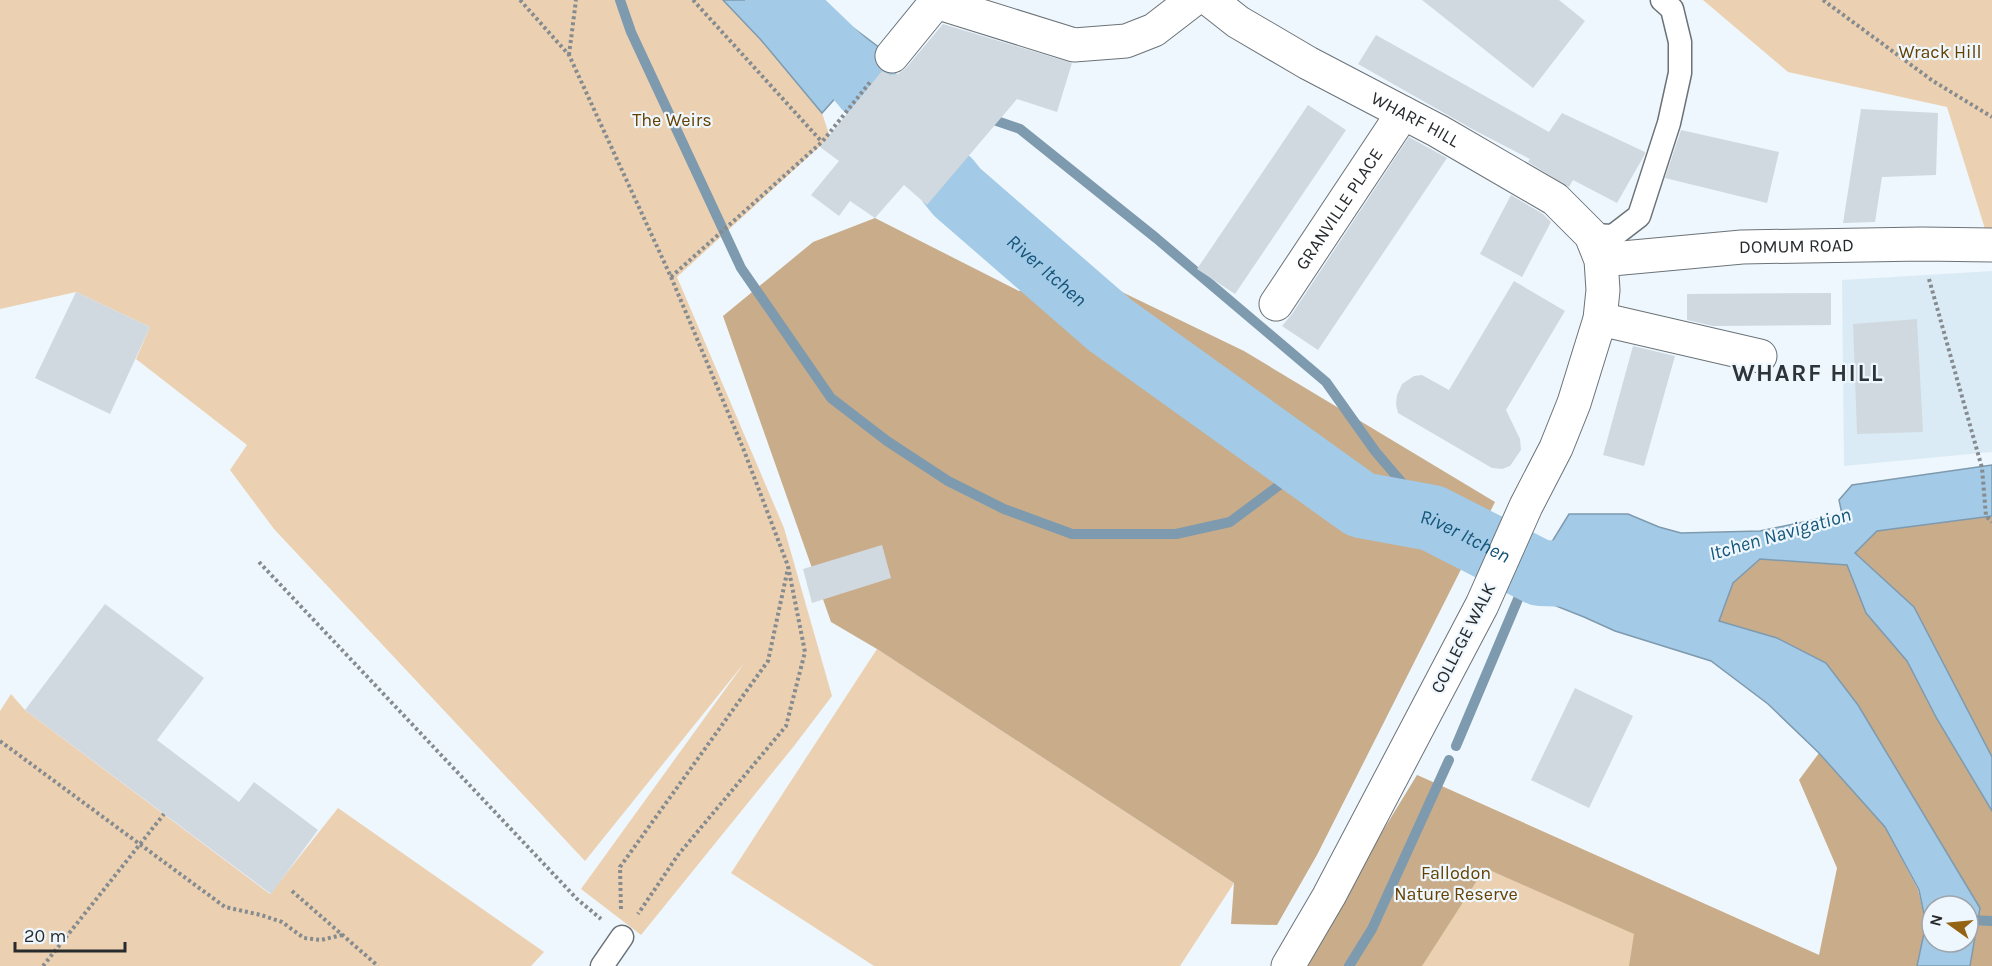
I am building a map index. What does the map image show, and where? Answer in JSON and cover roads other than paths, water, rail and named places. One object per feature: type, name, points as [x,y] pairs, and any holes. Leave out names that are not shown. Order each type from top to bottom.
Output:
[{"type":"street","points":[[892,56],[936,2],[1074,45],[1126,41],[1145,34],[1154,30],[1192,0]]},
{"type":"street","name":"WHARF HILL","points":[[1210,0],[1238,22],[1298,57],[1555,199],[1596,248]]},
{"type":"street","name":"GRANVILLE PLACE","points":[[1276,304],[1403,113]]},
{"type":"street","name":"DOMUM ROAD","points":[[1596,248],[1992,245]]},
{"type":"street","name":"COLLEGE WALK","points":[[1288,966],[1329,896],[1482,605],[1526,506],[1556,448],[1574,404],[1600,319],[1603,290],[1596,248]]},
{"type":"street","points":[[1600,319],[1760,357]]},
{"type":"lane","points":[[1596,248],[1639,216],[1669,123],[1680,73],[1680,42],[1672,9],[1662,0]]},
{"type":"lane","points":[[602,966],[622,937]]},
{"type":"water","points":[[723,0],[822,0],[843,20],[880,48],[822,113],[761,40]]},
{"type":"water","name":"Itchen Navigation","points":[[1992,465],[1992,516],[1877,531],[1855,553],[1914,607],[1992,757],[1992,811],[1937,719],[1907,661],[1866,613],[1847,565],[1760,559],[1733,583],[1719,621],[1777,638],[1826,663],[1858,705],[1972,894],[1920,895],[1885,827],[1819,753],[1768,704],[1711,661],[1615,631],[1521,592],[1569,514],[1628,514],[1681,533],[1760,531],[1842,514],[1839,500],[1852,485]]},
{"type":"water","points":[[1920,952],[1920,954],[1972,954],[1970,966],[1917,966]]},
{"type":"waterway","points":[[620,0],[631,32],[741,268],[831,398],[887,441],[948,481],[1004,509],[1072,534],[1176,534],[1230,522],[1305,466]]},
{"type":"waterway","name":"River Itchen","points":[[778,0],[867,88]]},
{"type":"waterway","points":[[856,75],[873,80]]},
{"type":"waterway","points":[[985,117],[1020,129],[1156,238],[1326,382],[1375,451],[1432,518]]},
{"type":"waterway","name":"River Itchen","points":[[949,182],[957,192],[1110,325],[1361,505],[1432,518],[1540,573],[1605,575],[1622,586]]},
{"type":"waterway","points":[[1456,746],[1521,592],[1531,582]]},
{"type":"waterway","points":[[1349,966],[1372,929],[1449,760]]},
{"type":"waterway","points":[[1980,920],[1992,921]]},
{"type":"district","name":"WHARF HILL","points":[[1808,373]]},
{"type":"park label","name":"Wrack Hill","points":[[1940,52]]},
{"type":"park label","name":"The Weirs","points":[[672,120]]},
{"type":"park label","name":"Fallodon Nature Reserve","points":[[1456,883]]}]
